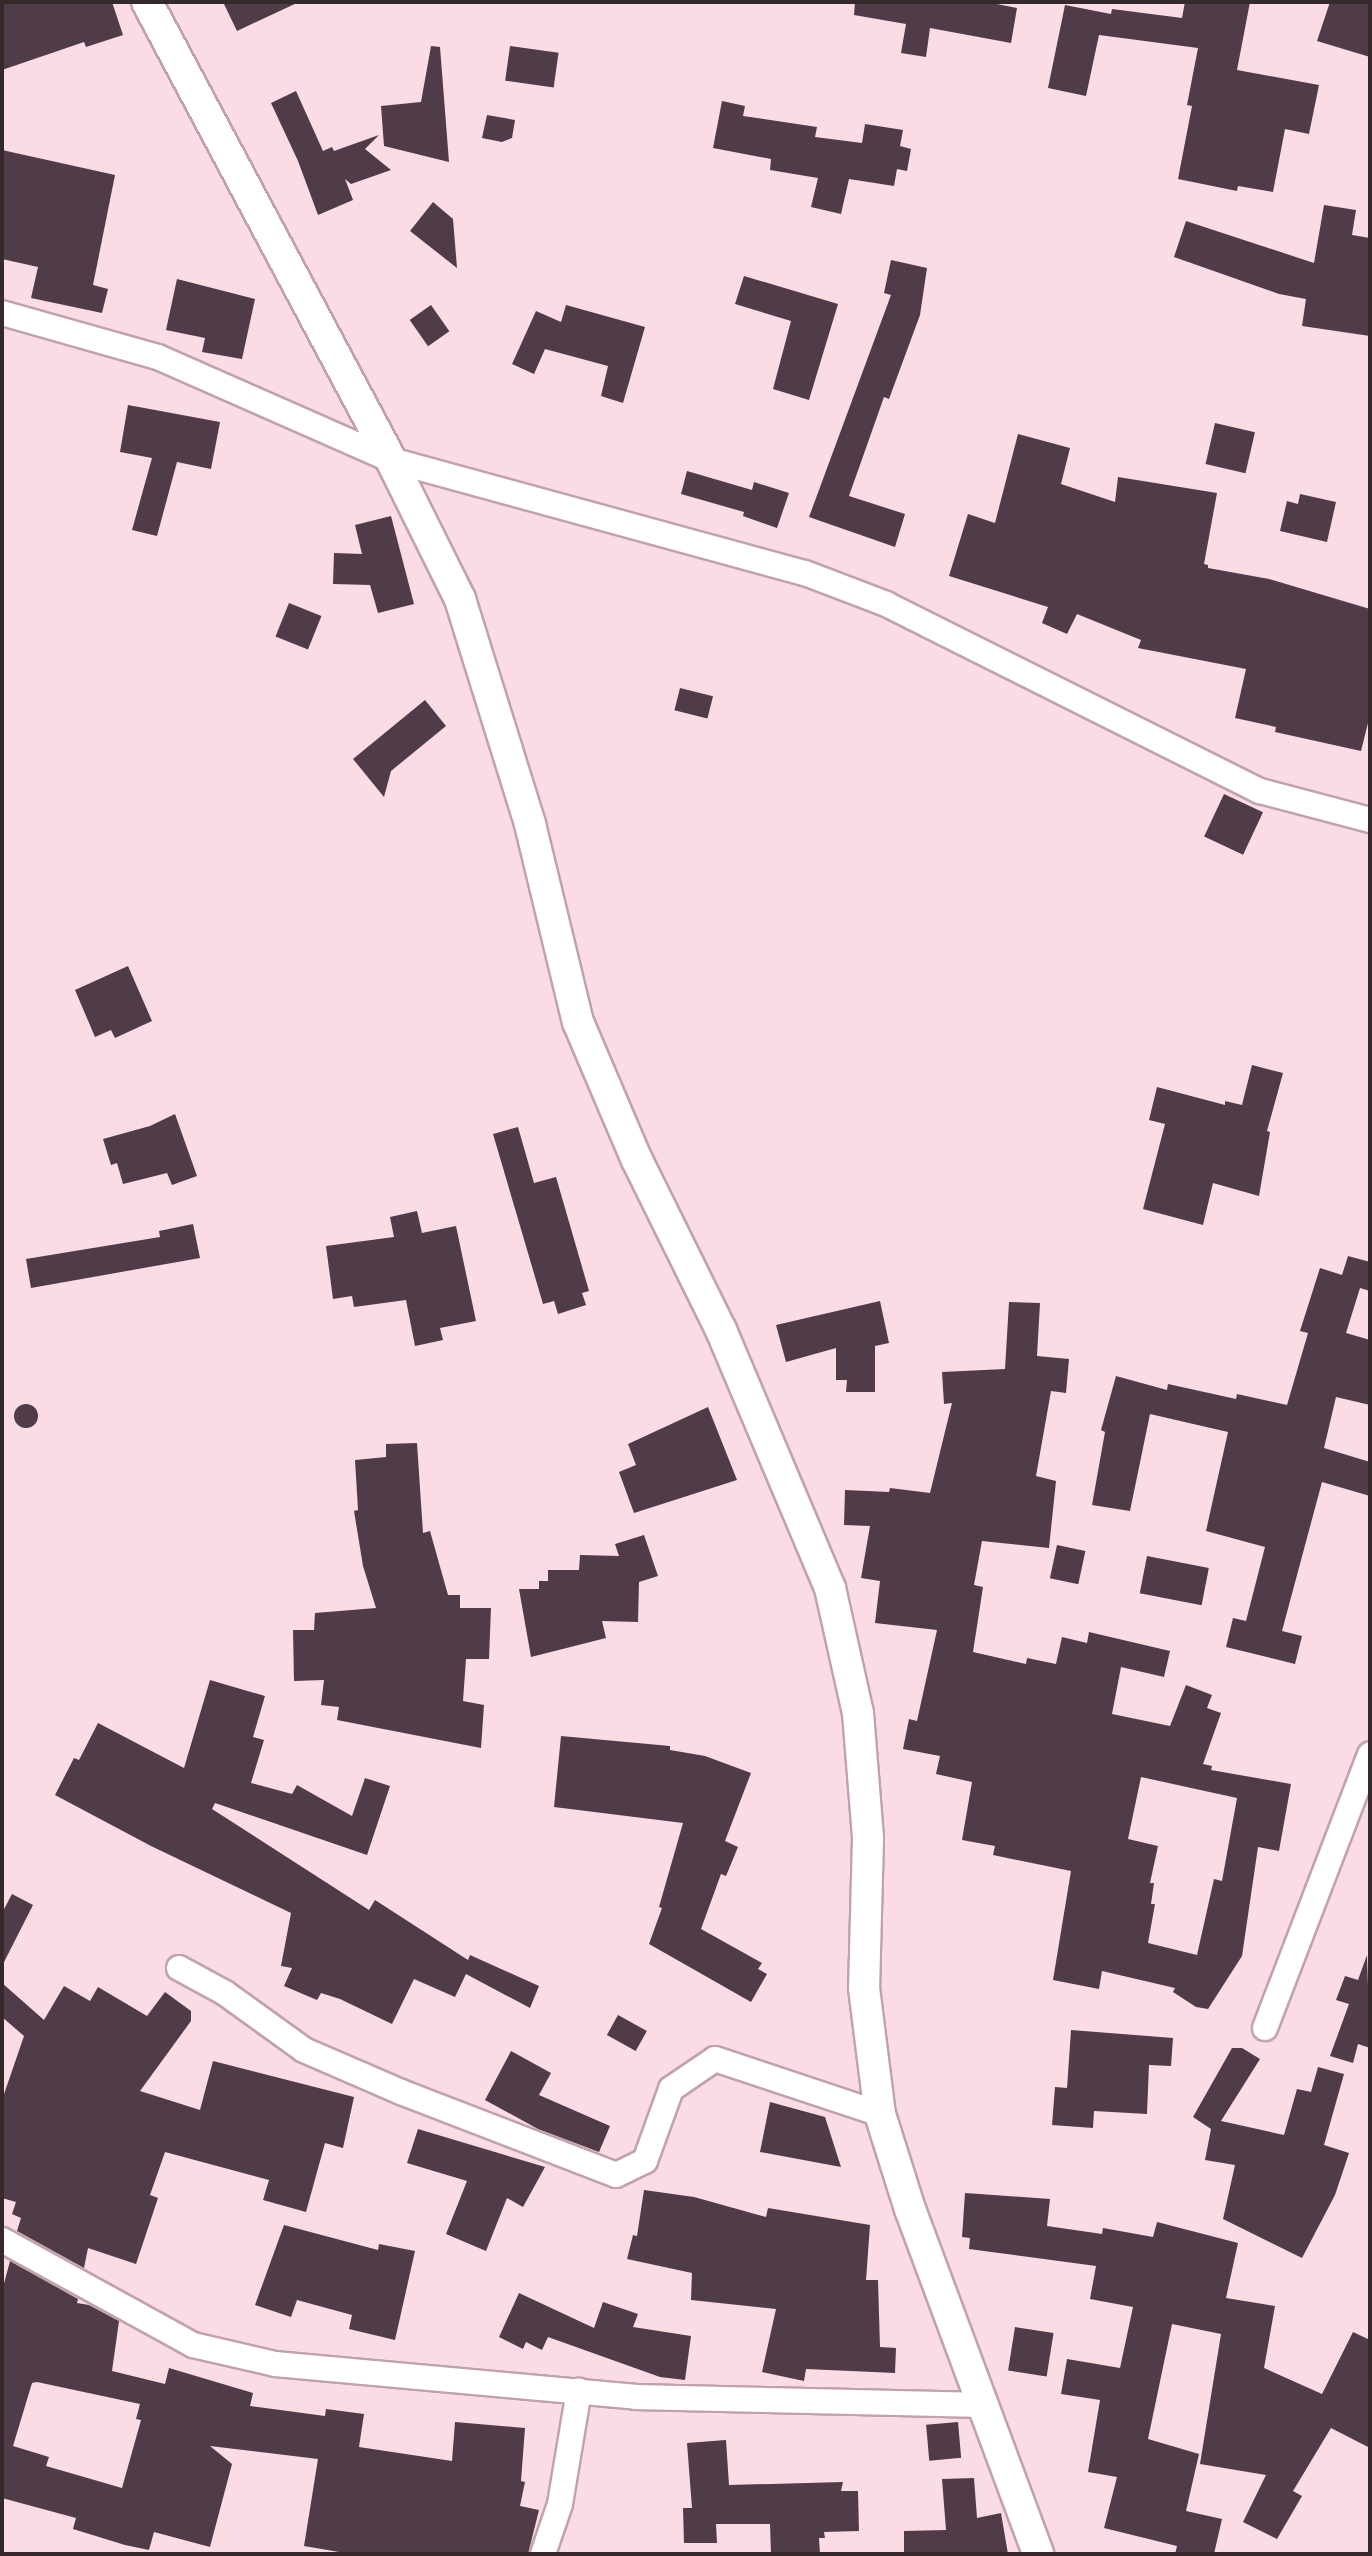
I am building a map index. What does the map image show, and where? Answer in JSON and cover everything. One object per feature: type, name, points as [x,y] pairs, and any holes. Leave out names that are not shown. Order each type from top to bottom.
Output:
[{"type":"street","points":[[147,2],[391,460],[460,599],[530,824],[578,1022],[637,1160],[721,1330],[830,1588],[858,1713],[868,1838],[864,1988],[880,2114],[910,2209],[1038,2554]]},
{"type":"street","points":[[2,313],[158,357],[391,460],[805,573],[886,604],[1260,791],[1370,820]]},
{"type":"street","points":[[1265,2028],[1370,1754]]},
{"type":"street","points":[[179,1968],[225,1993],[304,2050],[401,2092],[616,2175],[645,2161],[671,2089],[715,2059],[880,2114]]},
{"type":"street","points":[[2,2240],[193,2345],[275,2364],[636,2397],[983,2405]]},
{"type":"street","points":[[543,2554],[560,2504],[579,2391]]},
{"type":"building","points":[[2,2],[112,2],[123,35],[86,47],[84,42],[2,70]]},
{"type":"building","points":[[223,2],[299,2],[237,31]]},
{"type":"building","points":[[855,2],[987,2],[1017,8],[1011,43],[930,28],[926,57],[901,53],[906,24],[854,15]]},
{"type":"building","points":[[1185,2],[1250,2],[1237,70],[1319,85],[1309,134],[1285,129],[1273,192],[1238,186],[1237,191],[1178,179],[1192,106],[1187,105],[1198,48],[1099,35],[1086,96],[1048,88],[1065,5],[1111,14],[1112,9],[1182,18]]},
{"type":"building","points":[[1330,2],[1370,2],[1370,57],[1317,41]]},
{"type":"building","points":[[431,46],[440,47],[449,162],[384,146],[381,106],[421,102]]},
{"type":"building","points":[[510,46],[559,53],[554,87],[505,81]]},
{"type":"building","points":[[296,91],[323,151],[332,147],[334,151],[379,135],[365,149],[391,170],[351,184],[345,179],[353,200],[318,215],[298,161],[271,103]]},
{"type":"building","points":[[722,101],[745,106],[743,116],[817,127],[815,137],[862,143],[865,124],[903,130],[900,146],[911,149],[907,171],[897,169],[894,186],[849,179],[841,214],[811,207],[818,178],[770,170],[771,159],[713,148]]},
{"type":"building","points":[[487,115],[515,120],[512,138],[502,142],[482,138]]},
{"type":"building","points":[[2,150],[115,175],[93,285],[108,289],[102,313],[31,298],[38,267],[2,259]]},
{"type":"building","points":[[433,202],[453,219],[457,268],[410,231]]},
{"type":"building","points":[[1324,205],[1356,210],[1352,235],[1370,238],[1370,336],[1302,326],[1306,299],[1279,294],[1174,257],[1186,221],[1314,263]]},
{"type":"building","points":[[891,260],[927,268],[920,315],[889,399],[884,397],[849,496],[905,514],[895,547],[809,517],[891,295],[884,293]]},
{"type":"building","points":[[744,276],[838,304],[809,400],[773,389],[791,321],[735,304]]},
{"type":"building","points":[[177,279],[255,299],[242,359],[202,352],[205,338],[166,330]]},
{"type":"building","points":[[431,305],[449,331],[428,346],[410,320]]},
{"type":"building","points":[[566,305],[645,327],[623,403],[601,396],[608,366],[545,349],[534,374],[512,364],[536,311],[561,322]]},
{"type":"building","points":[[128,405],[220,422],[211,469],[177,462],[157,536],[132,530],[152,458],[120,452]]},
{"type":"building","points":[[1215,423],[1255,432],[1246,473],[1206,464]]},
{"type":"building","points":[[1018,434],[1070,448],[1061,484],[1115,502],[1118,477],[1217,493],[1204,564],[1208,568],[1269,579],[1370,609],[1370,715],[1361,751],[1275,732],[1276,727],[1235,718],[1246,669],[1138,648],[1141,640],[1077,614],[1067,634],[1042,623],[1048,607],[949,576],[968,514],[995,523]]},
{"type":"building","points":[[687,471],[752,490],[754,482],[789,493],[777,528],[743,516],[744,512],[681,494]]},
{"type":"building","points":[[1300,494],[1336,502],[1327,542],[1280,531],[1287,501],[1298,504]]},
{"type":"building","points":[[391,516],[414,604],[378,613],[370,585],[333,584],[334,553],[362,554],[355,525]]},
{"type":"building","points":[[289,603],[321,616],[308,649],[276,636]]},
{"type":"building","points":[[680,688],[713,696],[707,719],[674,710]]},
{"type":"building","points":[[425,700],[446,726],[391,771],[384,797],[353,759]]},
{"type":"building","points":[[1224,794],[1263,812],[1243,855],[1204,837]]},
{"type":"building","points":[[128,966],[152,1021],[115,1038],[111,1030],[95,1037],[75,990]]},
{"type":"building","points":[[1252,1065],[1283,1073],[1267,1131],[1270,1132],[1259,1196],[1213,1183],[1203,1225],[1143,1209],[1165,1124],[1149,1120],[1157,1087],[1225,1105],[1225,1101],[1242,1105]]},
{"type":"building","points":[[175,1114],[197,1176],[172,1185],[167,1173],[123,1184],[117,1163],[111,1165],[103,1139],[150,1126]]},
{"type":"building","points":[[518,1127],[534,1183],[556,1177],[589,1291],[582,1293],[586,1305],[558,1314],[554,1301],[543,1304],[493,1134]]},
{"type":"building","points":[[417,1211],[422,1233],[456,1226],[476,1321],[440,1328],[443,1340],[415,1346],[406,1300],[354,1307],[352,1296],[333,1299],[326,1246],[394,1237],[390,1217]]},
{"type":"building","points":[[193,1224],[200,1258],[31,1288],[26,1259],[160,1237],[159,1231]]},
{"type":"building","points":[[1348,1256],[1370,1262],[1370,1291],[1360,1288],[1346,1333],[1370,1340],[1370,1405],[1336,1397],[1324,1448],[1370,1462],[1370,1496],[1322,1482],[1282,1631],[1302,1636],[1295,1664],[1226,1647],[1233,1618],[1246,1621],[1265,1547],[1206,1531],[1228,1432],[1150,1414],[1130,1511],[1092,1505],[1105,1432],[1101,1430],[1116,1376],[1167,1390],[1168,1384],[1236,1399],[1237,1394],[1287,1405],[1308,1333],[1300,1331],[1320,1268],[1342,1275]]},
{"type":"building","points":[[880,1301],[889,1343],[875,1346],[875,1392],[846,1392],[847,1380],[836,1380],[836,1348],[786,1362],[776,1325]]},
{"type":"building","points":[[1009,1302],[1040,1303],[1037,1356],[1069,1359],[1066,1393],[1051,1391],[1036,1476],[1056,1481],[1049,1548],[982,1541],[974,1585],[983,1587],[973,1652],[1026,1664],[1027,1658],[1056,1664],[1062,1637],[1087,1643],[1089,1632],[1170,1651],[1164,1677],[1121,1667],[1112,1714],[1170,1726],[1186,1685],[1212,1695],[1207,1708],[1221,1713],[1203,1764],[1212,1766],[1211,1770],[1291,1784],[1279,1851],[1258,1847],[1242,1956],[1208,2009],[1196,2007],[1173,1992],[1175,1988],[1102,1971],[1099,1989],[1053,1980],[1071,1871],[993,1855],[995,1846],[962,1840],[972,1782],[936,1774],[940,1756],[903,1749],[909,1719],[917,1721],[937,1630],[875,1623],[880,1581],[861,1578],[870,1526],[844,1525],[845,1490],[889,1492],[890,1488],[930,1493],[952,1403],[944,1404],[942,1372],[1005,1369]],"holes":[[[1141,1777],[1237,1798],[1222,1881],[1214,1879],[1197,1955],[1148,1943],[1155,1904],[1151,1904],[1154,1883],[1150,1883],[1158,1846],[1128,1839]]]},
{"type":"building","points":[[26,1404],[35,1407],[38,1416],[35,1425],[26,1428],[17,1425],[14,1416],[17,1407]]},
{"type":"building","points":[[708,1407],[737,1480],[634,1513],[619,1472],[636,1465],[628,1444]]},
{"type":"building","points":[[417,1443],[423,1533],[430,1531],[448,1595],[460,1595],[460,1608],[491,1608],[489,1659],[466,1659],[463,1701],[484,1705],[481,1748],[337,1720],[339,1707],[321,1705],[324,1680],[294,1681],[293,1630],[314,1630],[315,1613],[376,1608],[363,1566],[354,1511],[358,1510],[355,1460],[386,1457],[386,1444]]},
{"type":"building","points":[[644,1535],[658,1576],[639,1582],[638,1622],[602,1621],[606,1638],[531,1657],[519,1589],[539,1589],[539,1581],[548,1581],[548,1570],[579,1570],[580,1555],[619,1556],[615,1544]]},
{"type":"building","points":[[1057,1545],[1085,1551],[1078,1584],[1050,1578]]},
{"type":"building","points":[[1147,1556],[1209,1568],[1202,1605],[1140,1593]]},
{"type":"building","points":[[210,1680],[265,1696],[253,1737],[264,1740],[251,1783],[292,1794],[297,1785],[352,1816],[365,1778],[390,1786],[367,1855],[215,1803],[212,1809],[369,1910],[375,1900],[468,1960],[470,1955],[539,1986],[530,2008],[466,1974],[455,1997],[414,1979],[392,2024],[340,1999],[321,1993],[317,2000],[284,1986],[292,1968],[281,1966],[291,1913],[151,1846],[55,1795],[74,1758],[79,1760],[98,1723],[184,1768]]},
{"type":"building","points":[[561,1736],[670,1746],[670,1750],[705,1756],[751,1773],[725,1841],[738,1847],[726,1876],[721,1874],[701,1929],[762,1963],[758,1969],[767,1974],[751,2002],[649,1944],[662,1908],[659,1907],[683,1823],[554,1807]]},
{"type":"building","points":[[12,1894],[33,1905],[2,1966],[2,1913]]},
{"type":"building","points":[[1367,1955],[1370,2048],[1358,2044],[1353,2063],[1330,2056],[1349,2004],[1336,2000],[1345,1976],[1358,1980]]},
{"type":"building","points":[[2,1983],[44,2020],[64,1986],[90,2001],[98,1987],[147,2016],[165,1992],[191,2011],[191,2021],[140,2091],[200,2110],[213,2061],[354,2097],[343,2148],[325,2143],[306,2212],[263,2200],[269,2180],[165,2152],[150,2195],[158,2198],[136,2264],[88,2248],[84,2268],[17,2231],[21,2218],[12,2214],[16,2202],[2,2198],[2,2100],[24,2036],[2,2017]]},
{"type":"building","points":[[618,2015],[647,2031],[636,2051],[607,2035]]},
{"type":"building","points":[[1071,2030],[1173,2038],[1171,2066],[1149,2065],[1147,2114],[1094,2111],[1093,2128],[1052,2125],[1055,2087],[1067,2088]]},
{"type":"building","points":[[1232,2048],[1242,2048],[1260,2059],[1221,2121],[1284,2135],[1297,2089],[1311,2092],[1318,2067],[1344,2074],[1324,2145],[1349,2153],[1335,2195],[1302,2258],[1223,2219],[1235,2165],[1205,2160],[1211,2129],[1193,2117]]},
{"type":"building","points":[[511,2051],[551,2073],[539,2095],[610,2126],[599,2152],[538,2129],[485,2100]]},
{"type":"building","points":[[770,2102],[825,2117],[841,2167],[760,2152]]},
{"type":"building","points":[[418,2129],[545,2167],[523,2207],[507,2198],[486,2251],[446,2234],[467,2181],[407,2163]]},
{"type":"building","points":[[644,2190],[694,2197],[766,2217],[768,2208],[870,2225],[866,2280],[878,2280],[880,2347],[896,2348],[895,2373],[806,2369],[804,2381],[762,2372],[776,2309],[691,2300],[692,2273],[627,2259],[633,2235],[637,2236]]},
{"type":"building","points":[[965,2193],[1050,2199],[1047,2226],[1102,2234],[1103,2228],[1153,2237],[1157,2222],[1238,2243],[1226,2298],[1275,2306],[1264,2368],[1322,2394],[1353,2332],[1370,2340],[1370,2448],[1331,2428],[1293,2491],[1302,2496],[1277,2539],[1243,2522],[1266,2475],[1200,2464],[1221,2334],[1172,2324],[1148,2439],[1199,2454],[1186,2511],[1222,2519],[1214,2554],[1175,2554],[1177,2546],[1104,2528],[1117,2477],[1088,2472],[1100,2400],[1061,2394],[1067,2359],[1120,2368],[1133,2307],[1090,2299],[1096,2266],[969,2249],[970,2238],[962,2237]]},
{"type":"building","points":[[284,2225],[378,2250],[379,2244],[415,2251],[395,2340],[349,2329],[352,2315],[297,2300],[291,2317],[255,2305]]},
{"type":"building","points":[[10,2261],[78,2299],[77,2303],[89,2305],[119,2321],[112,2371],[165,2384],[169,2368],[253,2393],[250,2406],[325,2416],[326,2409],[364,2414],[359,2447],[452,2461],[455,2422],[525,2428],[521,2481],[525,2482],[520,2506],[539,2510],[528,2554],[345,2553],[304,2546],[318,2459],[210,2446],[232,2464],[210,2547],[154,2532],[149,2550],[125,2545],[73,2529],[76,2518],[2,2498],[2,2291]],"holes":[[[32,2383],[140,2404],[136,2419],[141,2420],[122,2488],[46,2466],[49,2457],[13,2446]]]},
{"type":"building","points":[[519,2293],[594,2328],[603,2302],[638,2314],[633,2327],[691,2336],[685,2380],[660,2377],[548,2337],[542,2350],[526,2342],[523,2349],[499,2337]]},
{"type":"building","points":[[1015,2327],[1054,2333],[1047,2377],[1008,2370]]},
{"type":"building","points":[[958,2422],[961,2458],[929,2461],[926,2425]]},
{"type":"building","points":[[726,2440],[729,2485],[843,2482],[841,2491],[858,2491],[859,2531],[824,2532],[825,2538],[819,2538],[820,2554],[771,2554],[770,2524],[716,2524],[717,2543],[684,2543],[683,2508],[692,2508],[687,2443]]},
{"type":"building","points":[[974,2478],[977,2518],[1001,2513],[1008,2554],[904,2554],[904,2531],[946,2530],[942,2479]]}]
